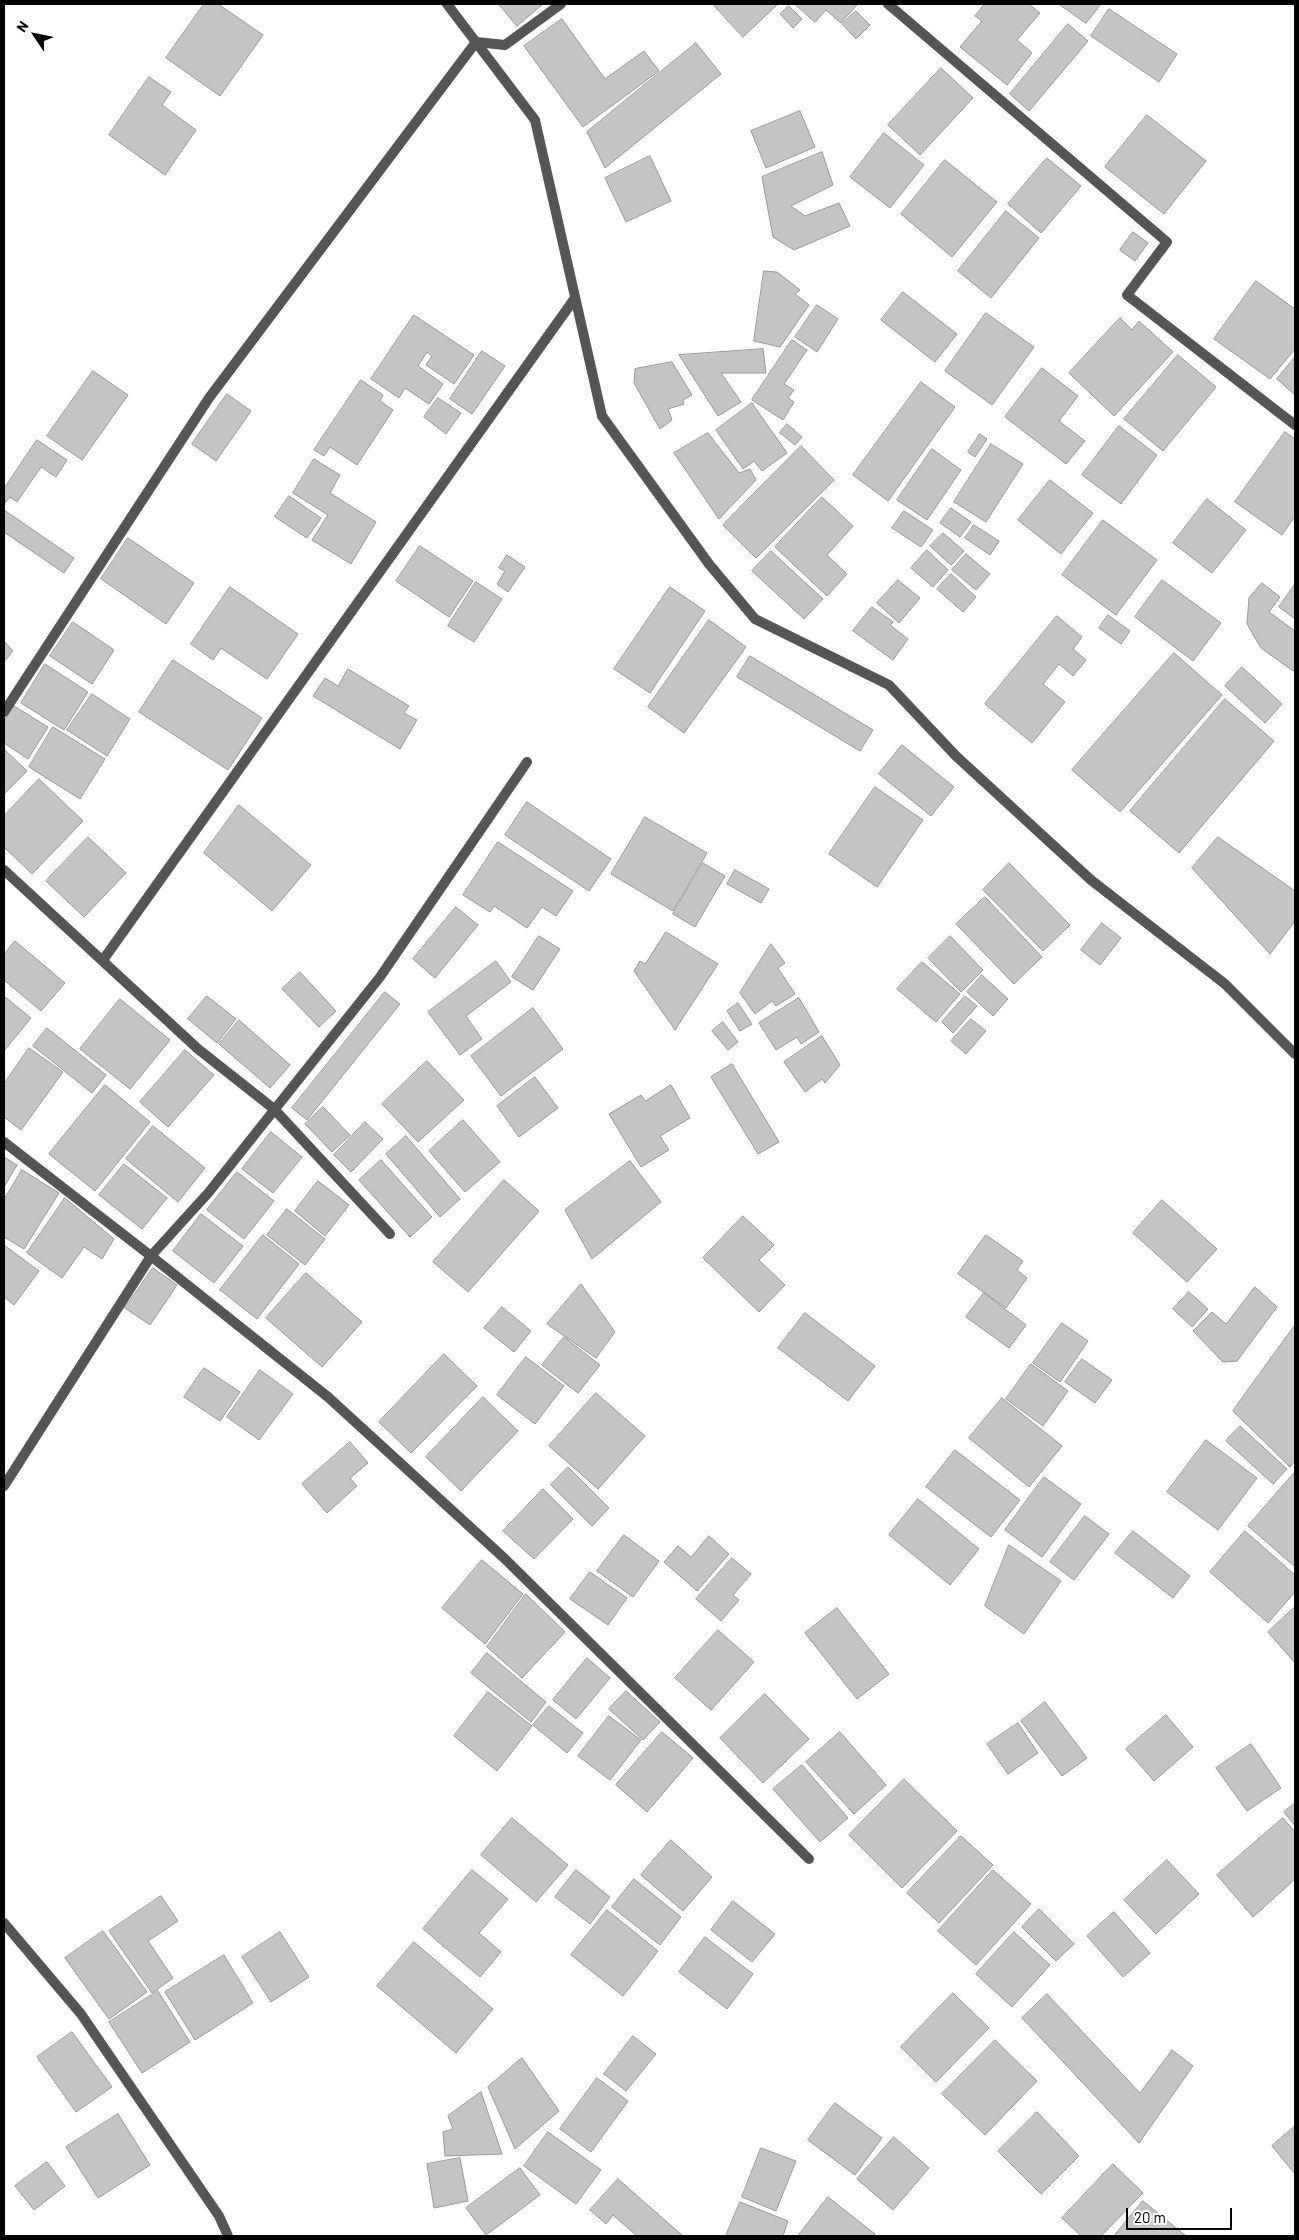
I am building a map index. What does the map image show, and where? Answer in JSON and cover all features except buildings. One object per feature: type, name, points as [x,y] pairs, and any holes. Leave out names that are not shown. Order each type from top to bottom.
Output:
[{"type":"street","points":[[447,4],[535,120],[602,416],[708,564],[754,619],[889,684],[956,756],[1091,880],[1225,984],[1295,1054]]},
{"type":"street","points":[[476,42],[505,45],[561,4]]},
{"type":"street","points":[[888,4],[1167,242],[1127,296],[1295,425]]},
{"type":"street","points":[[4,712],[209,398],[476,42]]},
{"type":"street","points":[[103,960],[575,298]]},
{"type":"street","points":[[4,1486],[151,1256],[209,1192],[380,977],[527,762]]},
{"type":"street","points":[[4,870],[198,1049],[274,1109],[390,1234]]},
{"type":"street","points":[[4,1142],[328,1397],[504,1558],[809,1859]]},
{"type":"street","points":[[4,1923],[81,2014],[219,2216],[228,2236]]}]
